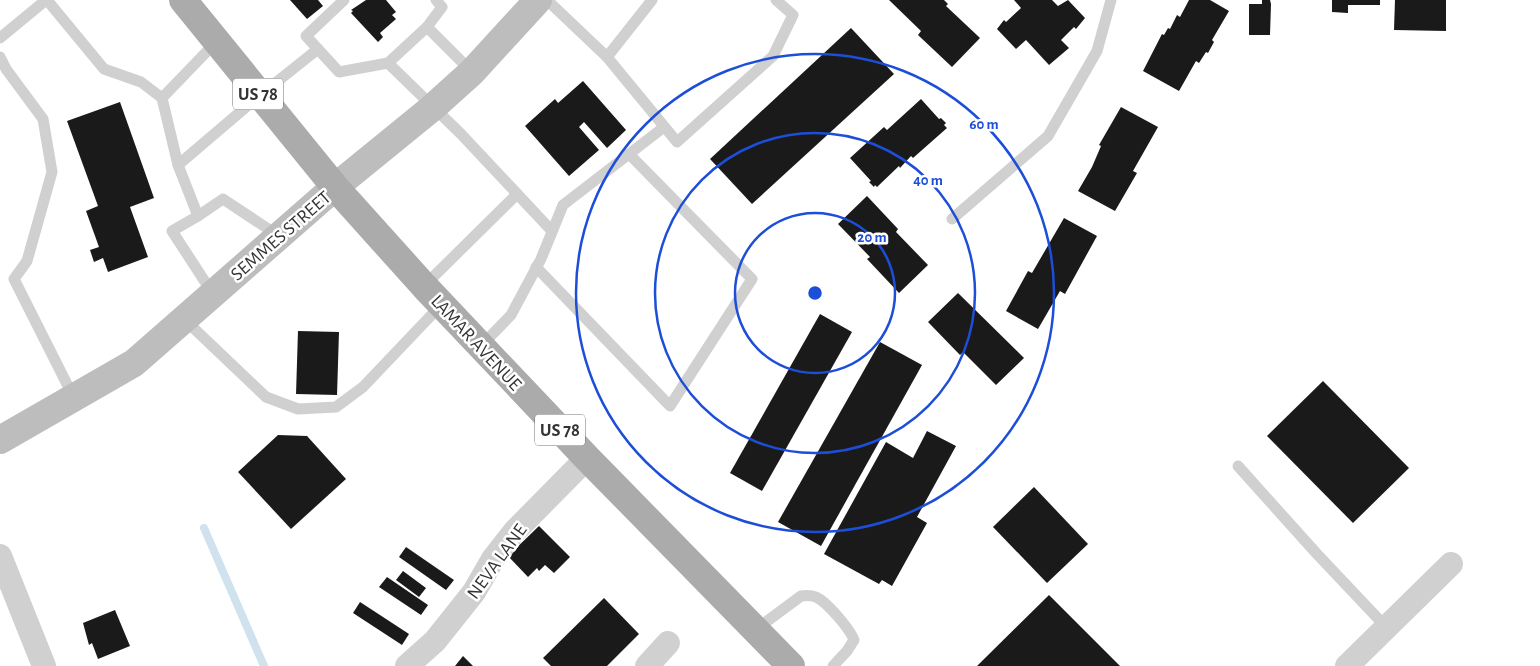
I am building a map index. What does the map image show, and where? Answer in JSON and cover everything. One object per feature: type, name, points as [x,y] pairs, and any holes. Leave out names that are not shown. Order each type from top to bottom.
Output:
[{"type":"main road","name":"LAMAR AVENUE","points":[[183,0],[259,96],[335,187],[433,295],[587,458],[791,666]]},
{"type":"main road","name":"SEMMES STREET","points":[[0,440],[134,363],[335,187],[432,108],[472,72],[538,0]]},
{"type":"street","name":"NEVA LANE","points":[[407,666],[435,641],[474,592],[493,559],[515,530],[587,458]]},
{"type":"street","points":[[0,556],[44,666]]},
{"type":"street","points":[[1347,666],[1451,564]]},
{"type":"street","points":[[647,666],[668,643]]},
{"type":"lane","points":[[0,38],[46,0],[104,69],[141,82],[162,98],[178,166],[198,216]]},
{"type":"lane","points":[[344,0],[306,36],[339,72],[388,63],[427,27],[442,7],[436,0]]},
{"type":"lane","points":[[547,0],[607,57],[676,142],[772,56],[793,16],[776,0]]},
{"type":"lane","points":[[607,57],[652,0]]},
{"type":"lane","points":[[952,219],[1048,136],[1097,51],[1111,0]]},
{"type":"lane","points":[[427,27],[472,72]]},
{"type":"lane","points":[[162,98],[216,42]]},
{"type":"lane","points":[[178,166],[259,96],[318,49]]},
{"type":"lane","points":[[0,57],[6,70],[43,119],[52,172],[27,261],[14,279],[74,398]]},
{"type":"lane","points":[[388,63],[551,230]]},
{"type":"lane","points":[[481,346],[511,315],[536,267],[563,205],[664,126]]},
{"type":"lane","points":[[536,267],[670,406],[752,279],[629,154]]},
{"type":"lane","points":[[184,319],[266,397],[298,409],[336,407],[363,387],[433,295],[517,194]]},
{"type":"lane","points":[[213,294],[172,231],[223,199],[279,236]]},
{"type":"lane","points":[[1238,466],[1386,627]]},
{"type":"lane","points":[[755,630],[800,596],[810,595],[819,598],[851,631],[854,640],[848,651],[833,666]]},
{"type":"building","points":[[290,0],[318,0],[323,6],[307,19]]},
{"type":"building","points":[[366,0],[386,0],[396,12],[392,15],[396,19],[380,33],[383,37],[378,42],[351,13],[353,11],[351,10]]},
{"type":"building","points":[[889,0],[944,0],[948,4],[946,6],[980,38],[952,67],[918,35],[921,31]]},
{"type":"building","points":[[1014,0],[1052,0],[1058,6],[1068,0],[1085,18],[1076,29],[1074,27],[1061,40],[1069,48],[1049,65],[1026,40],[1016,49],[997,29],[1004,20],[1006,22],[1021,8]]},
{"type":"building","points":[[1189,0],[1210,0],[1229,11],[1212,40],[1214,42],[1208,53],[1206,52],[1199,63],[1196,61],[1179,91],[1143,71],[1162,34],[1164,35],[1168,28],[1170,29],[1177,15],[1180,17]]},
{"type":"building","points":[[1262,0],[1270,0],[1271,4],[1270,35],[1249,35],[1249,4],[1262,4]]},
{"type":"building","points":[[1332,0],[1380,0],[1380,5],[1348,5],[1348,13],[1332,12]]},
{"type":"building","points":[[1395,0],[1446,0],[1446,31],[1394,30]]},
{"type":"building","points":[[851,28],[894,74],[752,204],[710,159]]},
{"type":"building","points":[[583,81],[626,130],[607,148],[584,122],[579,127],[599,150],[569,176],[525,126],[555,99],[558,103]]},
{"type":"building","points":[[921,99],[939,119],[941,118],[946,123],[944,125],[947,128],[913,158],[911,156],[900,168],[899,166],[877,187],[875,185],[874,187],[869,182],[871,181],[850,158],[884,127],[887,130]]},
{"type":"building","points":[[120,102],[154,198],[130,207],[148,257],[108,272],[103,258],[94,262],[90,250],[99,247],[86,211],[98,206],[67,121]]},
{"type":"building","points":[[1121,107],[1158,127],[1133,171],[1137,173],[1115,211],[1078,191],[1092,167],[1101,146],[1099,145]]},
{"type":"building","points":[[867,196],[898,229],[896,232],[928,265],[899,293],[867,259],[870,257],[838,224]]},
{"type":"building","points":[[1064,218],[1097,236],[1065,294],[1060,291],[1038,329],[1006,311],[1028,271],[1032,273]]},
{"type":"building","points":[[958,293],[1024,358],[996,385],[963,352],[960,355],[928,322]]},
{"type":"building","points":[[820,314],[852,332],[762,491],[730,473]]},
{"type":"building","points":[[298,331],[339,332],[337,395],[296,394]]},
{"type":"building","points":[[880,342],[922,365],[821,546],[778,522]]},
{"type":"building","points":[[1323,381],[1409,468],[1353,523],[1267,436]]},
{"type":"building","points":[[927,431],[956,446],[917,517],[927,523],[892,586],[882,580],[879,584],[824,554],[886,442],[913,458]]},
{"type":"building","points":[[278,435],[307,436],[346,479],[291,529],[238,472]]},
{"type":"building","points":[[1034,487],[1088,544],[1047,583],[993,527]]},
{"type":"building","points":[[539,526],[570,557],[554,573],[545,565],[539,571],[537,568],[528,577],[508,556]]},
{"type":"building","points":[[406,547],[454,580],[446,590],[399,557]]},
{"type":"building","points":[[403,571],[426,588],[419,597],[396,580]]},
{"type":"building","points":[[387,577],[428,605],[421,615],[379,587]]},
{"type":"building","points":[[1049,595],[1120,666],[977,666]]},
{"type":"building","points":[[604,598],[639,634],[607,666],[551,666],[543,658]]},
{"type":"building","points":[[360,602],[409,634],[402,645],[353,613]]},
{"type":"building","points":[[115,610],[130,646],[98,659],[92,643],[89,645],[83,623]]},
{"type":"building","points":[[463,656],[473,666],[455,666]]},
{"type":"waterway","points":[[204,528],[264,666]]}]
